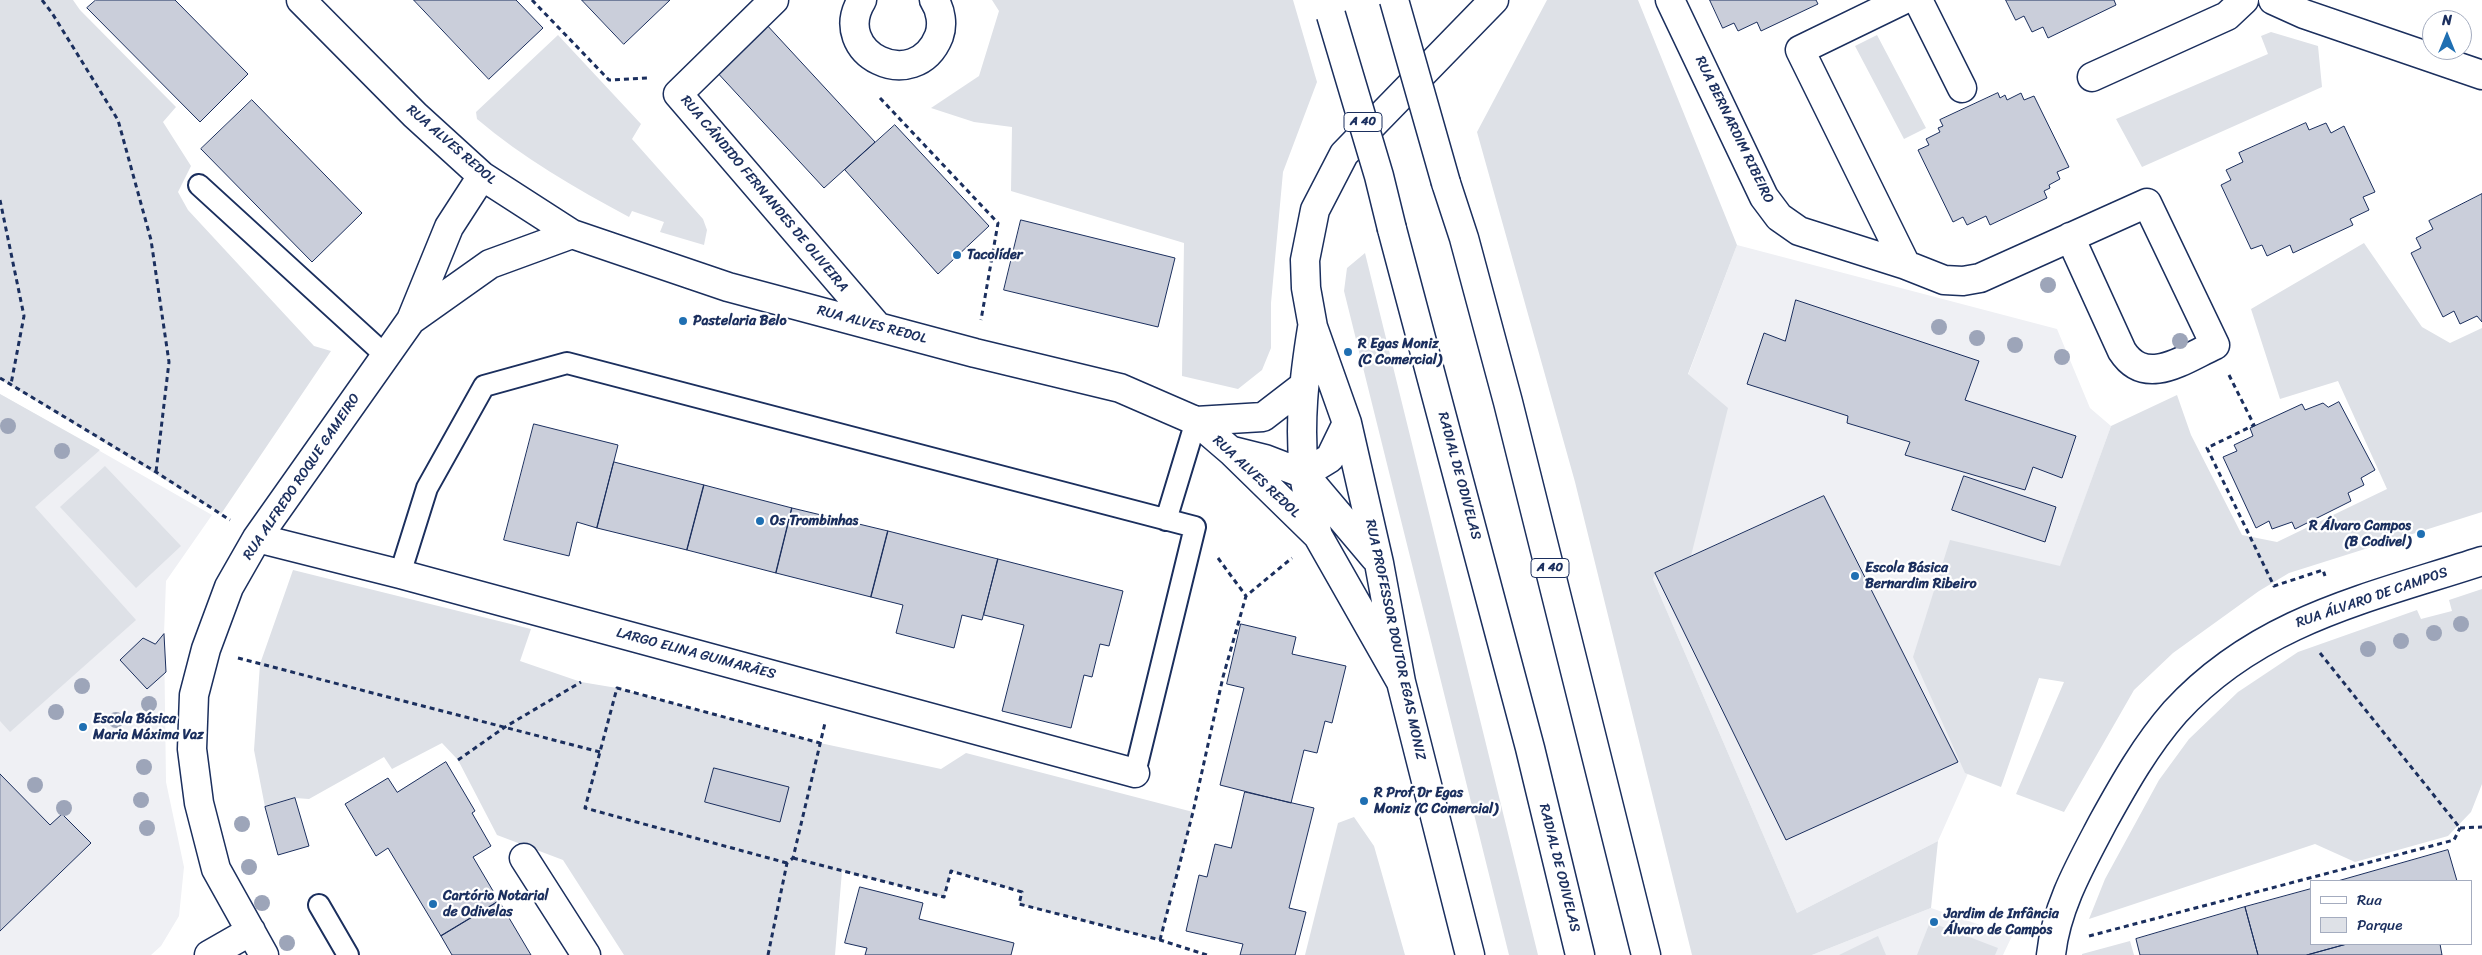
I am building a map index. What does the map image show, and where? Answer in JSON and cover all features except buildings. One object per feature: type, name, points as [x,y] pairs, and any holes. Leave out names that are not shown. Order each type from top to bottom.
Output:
[{"type":"main road","name":"RUA ALVES REDOL","points":[[301,0],[415,115],[482,176],[572,234],[728,287],[975,353],[1120,388],[1196,421],[1231,451],[1318,536],[1401,682]]},
{"type":"main road","name":"RUA CÂNDIDO FERNANDES DE OLIVEIRA","points":[[774,0],[678,94],[878,327]]},
{"type":"main road","points":[[862,0],[858,7],[855,21],[856,36],[863,48],[873,58],[886,64],[900,66],[914,63],[926,56],[935,45],[940,32],[941,18],[934,0]]},
{"type":"main road","name":"A 40","points":[[1394,0],[1446,183],[1464,238],[1508,402],[1646,955]]},
{"type":"main road","points":[[1318,536],[1304,474],[1302,387],[1313,327],[1306,288],[1305,260],[1315,210],[1344,154],[1494,0]]},
{"type":"main road","name":"RUA BERNARDIM RIBEIRO","points":[[1670,0],[1764,197],[1779,217],[1799,231],[1906,265],[1944,280],[1963,281],[1980,278],[2147,202],[2214,345]]},
{"type":"main road","points":[[1903,0],[1800,50],[1906,265]]},
{"type":"main road","points":[[1918,0],[1962,88]]},
{"type":"main road","points":[[2092,77],[2227,16],[2244,0]]},
{"type":"main road","points":[[2273,0],[2304,14],[2482,75]]},
{"type":"main road","name":"RADIAL DE ODIVELAS","points":[[1328,8],[1379,176],[1517,700],[1580,955]]},
{"type":"main road","name":"RUA ALFREDO ROQUE GAMEIRO","points":[[264,955],[216,869],[198,803],[192,749],[194,695],[206,649],[229,587],[257,538],[411,320],[449,227],[482,176]]},
{"type":"main road","name":"RUA ALFREDO ROQUE GAMEIRO","points":[[411,320],[490,264],[572,234]]},
{"type":"main road","points":[[2070,237],[2122,351],[2129,362],[2143,370],[2156,370],[2214,345]]},
{"type":"main road","name":"RUA PROFESSOR DOUTOR EGAS MONIZ","points":[[1313,327],[1347,423],[1379,563],[1401,682],[1470,955]]},
{"type":"main road","points":[[1196,421],[1263,417],[1302,387]]},
{"type":"main road","points":[[1304,474],[1330,458],[1347,423]]},
{"type":"main road","points":[[1231,451],[1265,459],[1304,474],[1379,563]]},
{"type":"main road","name":"LARGO ELINA GUIMARÃES","points":[[257,538],[400,574],[1135,773]]},
{"type":"main road","name":"RUA ÁLVARO DE CAMPOS","points":[[2052,950],[2054,932],[2072,883],[2117,797],[2149,744],[2176,712],[2204,685],[2236,658],[2273,635],[2304,620],[2482,560]]},
{"type":"main road","points":[[524,858],[586,955]]},
{"type":"main road","points":[[209,955],[251,931]]},
{"type":"lane","points":[[199,185],[385,356]]},
{"type":"lane","points":[[400,574],[427,488],[484,386],[567,363],[1195,527],[1135,773]]},
{"type":"lane","points":[[1166,520],[1196,421]]},
{"type":"lane","points":[[319,905],[348,955]]},
{"type":"path","points":[[42,0],[118,120],[152,240],[169,362],[156,472]]},
{"type":"path","points":[[532,0],[609,80],[697,75]]},
{"type":"path","points":[[889,106],[998,223],[975,353]]},
{"type":"path","points":[[0,200],[24,316],[11,384]]},
{"type":"path","points":[[2214,345],[2254,425],[2206,448],[2274,586]]},
{"type":"path","points":[[0,378],[156,472],[257,538]]},
{"type":"path","points":[[1160,940],[1193,812],[1223,677],[1246,596],[1318,536]]},
{"type":"path","points":[[206,649],[600,752]]},
{"type":"path","points":[[2317,649],[2460,828]]},
{"type":"path","points":[[458,760],[505,727],[581,682]]},
{"type":"path","points":[[787,863],[585,808],[617,688],[820,743]]},
{"type":"path","points":[[768,955],[787,863],[793,858],[834,691]]},
{"type":"path","points":[[2460,828],[2482,827]]},
{"type":"path","points":[[2052,950],[2454,840],[2460,828]]},
{"type":"path","points":[[793,858],[944,897],[951,870],[1022,892],[1019,904],[1160,940],[1207,955]]},
{"type":"shaded area","name":"Escola Básica Bernardim Ribeiro","points":[[1737,245],[2057,329],[2090,408],[2111,426],[2060,567],[1938,841],[1797,913],[1653,579],[1688,375]]},
{"type":"shaded area","name":"Escola Básica Maria Máxima Vaz","points":[[0,394],[212,515],[166,581],[164,634],[166,782],[184,867],[179,916],[161,946],[151,955],[0,955]]},
{"type":"shaded area","name":"Jardim de Infância Álvaro de Campos","points":[[1931,908],[2012,936],[2003,955],[1812,955]]},
{"type":"green space","points":[[0,0],[73,0],[80,10],[176,107],[163,122],[191,166],[178,192],[188,210],[314,346],[331,351],[221,514],[0,379]]},
{"type":"green space","points":[[992,0],[1293,0],[1317,82],[1283,172],[1271,303],[1271,348],[1262,370],[1238,389],[1182,376],[1184,243],[1011,191],[1012,127],[974,122],[931,108],[979,76],[999,11]]},
{"type":"green space","points":[[1547,0],[1638,0],[1737,245],[1688,374],[1728,408],[1691,556],[1655,573],[1653,579],[1797,913],[1938,841],[1931,908],[1812,955],[1692,955],[1575,482],[1477,132]]},
{"type":"green space","points":[[2271,32],[2318,46],[2322,87],[2142,167],[2116,119],[2268,54],[2261,36]]},
{"type":"green space","points":[[558,35],[641,124],[632,139],[703,219],[707,230],[704,245],[660,232],[664,222],[632,211],[629,217],[569,184],[531,160],[477,119],[476,112]]},
{"type":"green space","points":[[1877,35],[1926,128],[1904,139],[1855,46]]},
{"type":"green space","points":[[2364,243],[2422,327],[2450,343],[2482,328],[2482,512],[2289,573],[2259,591],[2173,653],[2134,690],[2064,812],[2016,794],[2064,682],[2039,678],[2001,787],[1965,773],[1913,657],[1950,540],[2060,566],[2111,426],[2177,395],[2191,435],[2242,535],[2277,542],[2387,489],[2338,381],[2280,399],[2251,309]]},
{"type":"green space","points":[[1365,253],[1538,955],[1509,955],[1344,291],[1347,268]]},
{"type":"green space","points":[[0,394],[100,450],[35,507],[136,620],[10,732],[0,721]]},
{"type":"green space","points":[[105,466],[181,546],[136,588],[60,507]]},
{"type":"green space","points":[[293,570],[531,629],[520,661],[581,682],[617,688],[820,743],[941,769],[966,753],[1193,812],[1160,940],[1019,904],[1022,892],[951,871],[944,897],[842,871],[835,955],[624,955],[563,860],[497,835],[458,760],[442,743],[392,769],[384,757],[309,799],[295,798],[265,807],[254,750],[260,664]]},
{"type":"green space","points":[[2482,589],[2482,784],[2471,812],[2448,836],[2355,862],[2315,844],[2089,919],[2105,879],[2159,780],[2189,739],[2238,692],[2298,652],[2417,610],[2421,619],[2452,611],[2449,600]]},
{"type":"green space","points":[[1354,817],[1374,846],[1405,955],[1305,955],[1338,823]]},
{"type":"green space","points":[[1930,922],[1998,948],[1995,955],[1917,955]]},
{"type":"green space","points":[[1878,936],[1886,955],[1839,955]]},
{"type":"green space","points":[[2130,941],[2134,955],[2082,955],[2082,954]]},
{"type":"place","name":"Tacolíder","points":[[957,255]]},
{"type":"place","name":"Pastelaria Belo","points":[[683,321]]},
{"type":"place","name":"R Egas Moniz (C Comercial)","points":[[1348,352]]},
{"type":"place","name":"Os Trombinhas","points":[[760,521]]},
{"type":"place","name":"R Álvaro Campos (B Codivel)","points":[[2421,534]]},
{"type":"place","name":"Escola Básica Bernardim Ribeiro","points":[[1855,576]]},
{"type":"place","name":"Escola Básica Maria Máxima Vaz","points":[[83,727]]},
{"type":"place","name":"R Prof Dr Egas Moniz (C Comercial)","points":[[1364,801]]},
{"type":"place","name":"Cartório Notarial de Odivelas","points":[[433,904]]},
{"type":"place","name":"Jardim de Infância Álvaro de Campos","points":[[1934,922]]}]
